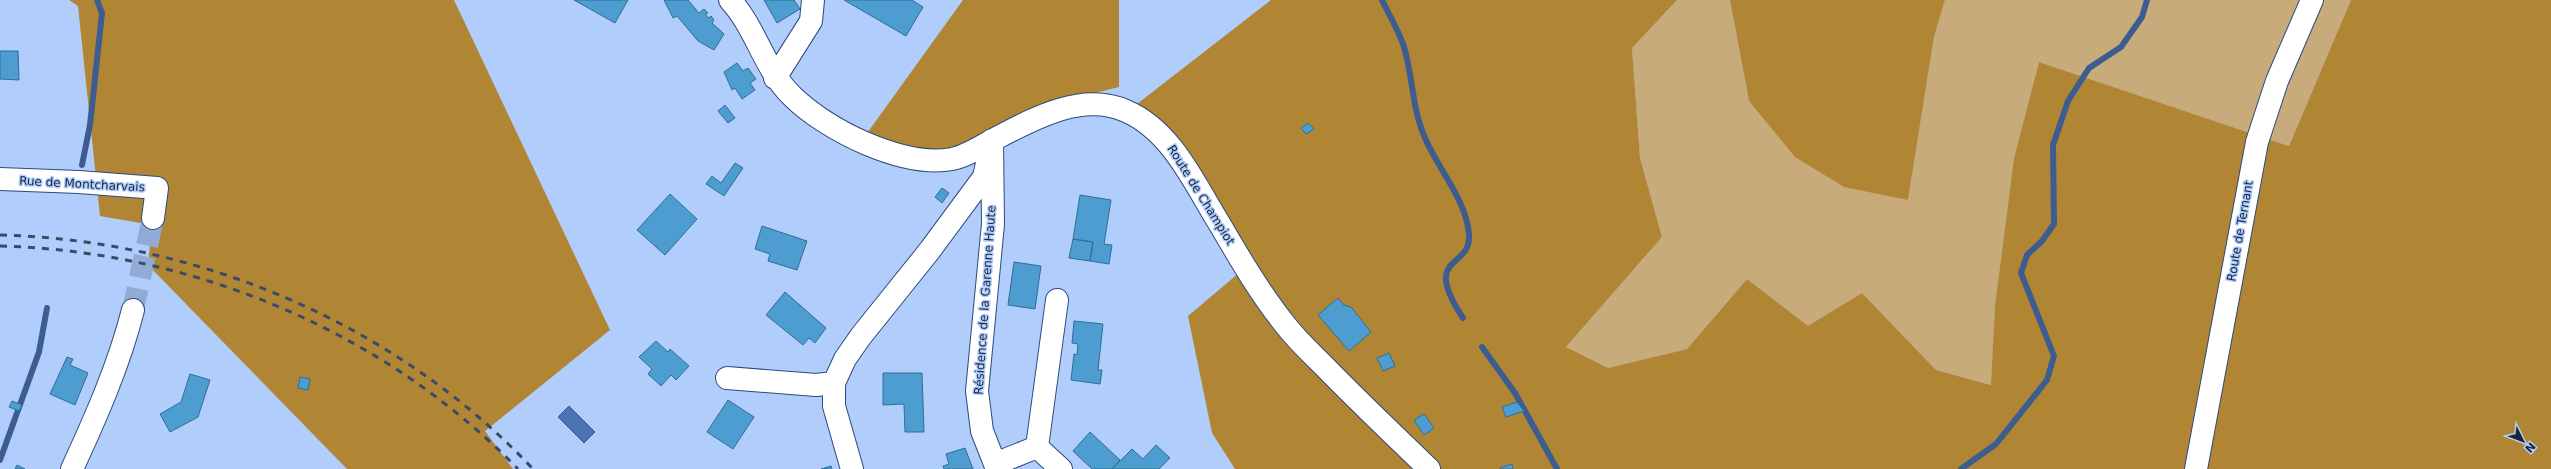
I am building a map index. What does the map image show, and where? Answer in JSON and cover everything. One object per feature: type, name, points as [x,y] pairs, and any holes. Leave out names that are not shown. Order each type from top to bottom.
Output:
[{"type":"street","name":"Route de Champiot","points":[[730,0],[746,23],[775,78],[792,98],[834,127],[868,144],[903,156],[931,160],[952,159],[967,154],[1042,115],[1074,106],[1089,104],[1117,108],[1150,124],[1166,140],[1186,168],[1259,291],[1288,329],[1429,469]]},
{"type":"street","points":[[775,78],[811,22],[813,0]]},
{"type":"street","name":"Route de Ternant","points":[[2196,469],[2257,142],[2277,81],[2312,0]]},
{"type":"street","name":"Résidence de la Garenne Haute","points":[[852,469],[834,406],[834,384],[845,359],[861,336],[935,244],[984,177],[992,140]]},
{"type":"street","name":"Résidence de la Garenne Haute","points":[[992,140],[993,224],[977,391],[982,431],[996,466],[1037,447]]},
{"type":"street","name":"Rue de Montcharvais","points":[[0,180],[79,182],[157,188],[153,218]]},
{"type":"street","points":[[1057,300],[1037,447],[1061,469]]},
{"type":"street","points":[[72,469],[109,386],[122,350],[133,310]]},
{"type":"street","points":[[727,378],[816,385],[834,384]]},
{"type":"shaded area","points":[[69,0],[454,0],[610,330],[485,431],[513,469],[347,469],[148,265],[152,225],[100,216],[78,6]]},
{"type":"shaded area","points":[[963,0],[1119,0],[1119,87],[1046,105],[941,157],[865,136]]},
{"type":"shaded area","points":[[1271,0],[1677,0],[1632,48],[1640,158],[1662,237],[1566,347],[1608,368],[1687,349],[1747,279],[1808,326],[1862,293],[1936,370],[1991,385],[1995,305],[2014,158],[2039,62],[2289,146],[2351,0],[2551,0],[2551,469],[1235,469],[1212,433],[1188,316],[1246,267],[1193,163],[1137,104]]},
{"type":"shaded area","points":[[1677,0],[1730,0],[1749,101],[1908,200],[1934,37],[1945,0],[2351,0],[2289,146],[2039,62],[2014,158],[1995,305],[1992,385],[1936,370],[1862,293],[1808,327],[1747,279],[1687,349],[1608,368],[1566,347],[1662,237],[1640,158],[1632,48]]},
{"type":"shaded area","points":[[1730,0],[1945,0],[1934,37],[1908,200],[1844,187],[1795,157],[1749,101]]},
{"type":"water","points":[[569,406],[595,432],[584,443],[558,417]]},
{"type":"building","points":[[574,0],[628,0],[615,23]]},
{"type":"building","points":[[664,0],[688,0],[699,13],[704,9],[708,13],[705,14],[709,18],[711,16],[714,20],[712,23],[724,34],[714,50],[698,41],[677,16],[673,18]]},
{"type":"building","points":[[764,0],[794,0],[800,9],[777,23]]},
{"type":"building","points":[[844,0],[912,0],[923,7],[906,36]]},
{"type":"building","points":[[0,51],[18,51],[19,80],[0,79]]},
{"type":"building","points":[[737,63],[743,71],[748,68],[756,79],[750,83],[755,90],[742,99],[735,88],[732,90],[724,72]]},
{"type":"building","points":[[725,105],[735,118],[728,123],[718,111]]},
{"type":"building","points":[[1308,123],[1314,129],[1306,134],[1301,128]]},
{"type":"building","points":[[735,163],[743,168],[724,196],[706,184],[712,176],[721,183]]},
{"type":"building","points":[[942,188],[949,193],[942,203],[935,197]]},
{"type":"building","points":[[670,194],[697,219],[665,255],[637,230]]},
{"type":"building","points":[[1080,195],[1111,200],[1104,244],[1112,245],[1109,264],[1090,261],[1093,242],[1073,239]]},
{"type":"building","points":[[762,226],[807,241],[797,270],[768,261],[770,254],[755,249]]},
{"type":"building","points":[[1073,239],[1093,242],[1090,261],[1069,258]]},
{"type":"building","points":[[1014,262],[1041,266],[1035,309],[1008,305]]},
{"type":"building","points":[[785,292],[826,328],[815,343],[809,338],[803,345],[766,315]]},
{"type":"building","points":[[1338,298],[1344,305],[1351,307],[1371,332],[1349,351],[1318,315]]},
{"type":"building","points":[[1074,321],[1103,324],[1098,370],[1102,370],[1100,384],[1071,380],[1074,354],[1077,355],[1078,344],[1072,343]]},
{"type":"building","points":[[656,341],[668,352],[670,349],[689,366],[676,380],[671,375],[661,386],[648,374],[652,369],[639,357]]},
{"type":"building","points":[[1389,353],[1395,366],[1383,371],[1377,358]]},
{"type":"building","points":[[67,357],[73,359],[70,365],[88,373],[75,405],[50,394]]},
{"type":"building","points":[[883,373],[922,373],[924,432],[905,432],[904,404],[883,405]]},
{"type":"building","points":[[190,374],[210,380],[198,417],[170,432],[160,414],[181,402]]},
{"type":"building","points":[[300,377],[310,379],[308,390],[298,388]]},
{"type":"building","points":[[728,400],[754,417],[733,449],[707,432]]},
{"type":"building","points":[[12,401],[22,405],[19,411],[9,407]]},
{"type":"building","points":[[1517,402],[1524,411],[1506,417],[1502,407]]},
{"type":"building","points":[[1424,414],[1434,428],[1424,435],[1414,420]]},
{"type":"building","points":[[1090,432],[1120,460],[1112,469],[1092,469],[1073,451]]},
{"type":"building","points":[[1156,445],[1170,458],[1159,469],[1112,469],[1132,449],[1143,459]]},
{"type":"building","points":[[965,448],[973,469],[944,469],[943,466],[949,464],[946,454]]},
{"type":"building","points":[[1512,464],[1513,469],[1500,469],[1500,468]]},
{"type":"building","points":[[17,465],[25,469],[15,469]]},
{"type":"building","points":[[831,466],[832,469],[821,469]]},
{"type":"waterway","points":[[82,165],[90,125],[102,13],[97,0]]},
{"type":"waterway","points":[[1382,0],[1397,29],[1404,47],[1415,104],[1425,138],[1430,150],[1451,184],[1467,221],[1469,234],[1468,245],[1463,253],[1451,265],[1447,272],[1446,283],[1451,297],[1463,318]]},
{"type":"waterway","points":[[1961,469],[1996,444],[2047,380],[2054,356],[2021,273],[2027,255],[2042,241],[2054,224],[2053,145],[2068,101],[2089,68],[2121,47],[2142,17],[2147,0]]},
{"type":"waterway","points":[[0,460],[39,352],[47,308]]},
{"type":"waterway","points":[[1482,347],[1515,393],[1557,469]]},
{"type":"tunnel","points":[[133,310],[153,218]]},
{"type":"railway","points":[[0,235],[74,241],[148,253],[220,273],[290,300],[357,333],[420,372],[479,418],[533,469]]},
{"type":"railway","points":[[0,246],[72,251],[143,264],[213,282],[281,308],[346,339],[408,377],[465,420],[518,469]]}]
